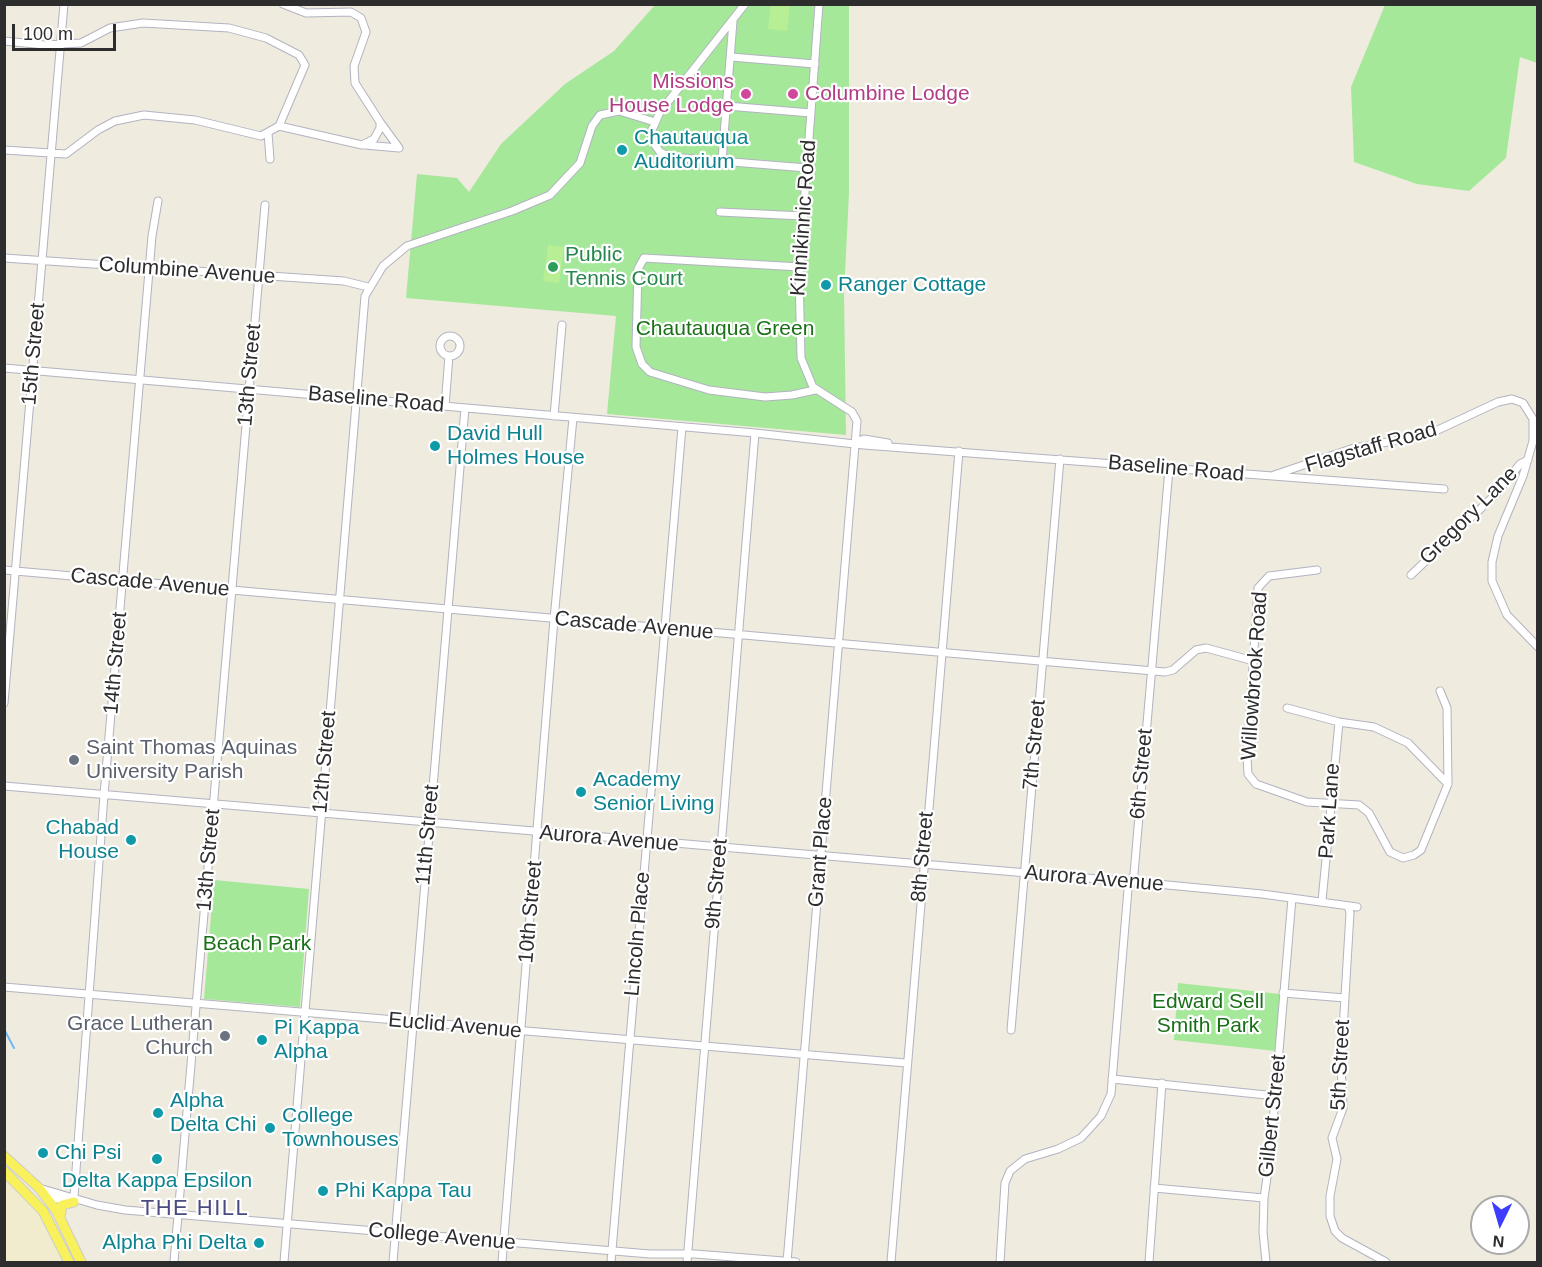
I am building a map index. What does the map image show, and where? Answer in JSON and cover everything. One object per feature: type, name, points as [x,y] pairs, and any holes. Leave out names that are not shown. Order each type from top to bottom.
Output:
[{"type":"main road","points":[[4,1156],[46,1197],[60,1217],[81,1263]]},
{"type":"main road","points":[[4,1171],[23,1188],[50,1221],[69,1263]]},
{"type":"main road","points":[[23,1188],[46,1197]]},
{"type":"main road","points":[[60,1217],[62,1205],[74,1199]]},
{"type":"street","name":"15th Street","points":[[4,703],[64,4]]},
{"type":"street","points":[[279,126],[362,145],[399,148],[355,83],[354,66],[366,32],[362,18],[351,12],[306,13],[283,4]]},
{"type":"street","points":[[745,4],[655,122],[651,138],[663,154],[807,168]]},
{"type":"street","name":"Kinnikinnic Road","points":[[815,390],[807,379],[801,356],[800,267],[819,4]]},
{"type":"street","points":[[722,161],[733,21]]},
{"type":"street","points":[[4,41],[60,45],[81,43],[110,28],[168,23],[244,31],[266,38],[305,60],[305,65],[279,126],[268,133],[254,136],[195,120],[144,115],[130,117],[106,126],[66,154],[4,150]]},
{"type":"street","points":[[731,57],[815,64]]},
{"type":"street","points":[[727,106],[811,113]]},
{"type":"street","name":"12th Street","points":[[284,1263],[363,308],[368,287],[383,266],[410,244],[512,212],[550,195],[580,163],[597,117],[613,111],[655,122]]},
{"type":"street","points":[[362,145],[374,139],[380,122]]},
{"type":"street","points":[[268,133],[270,159]]},
{"type":"street","name":"14th Street","points":[[74,1199],[104,795],[158,201]]},
{"type":"street","name":"13th Street","points":[[174,1263],[265,206]]},
{"type":"street","points":[[720,212],[803,216]]},
{"type":"street","points":[[800,267],[647,257],[641,261],[638,269],[636,347],[640,361],[650,372],[702,388],[746,396],[792,396],[815,390],[855,415],[856,442]]},
{"type":"street","name":"Columbine Avenue","points":[[4,258],[150,270],[344,281],[368,287]]},
{"type":"street","points":[[554,416],[562,325]]},
{"type":"street","points":[[445,406],[449,356]]},
{"type":"street","name":"Baseline Road","points":[[4,368],[856,442],[872,440],[908,447],[1169,469],[1444,489]]},
{"type":"street","name":"Flagstaff Road","points":[[1266,476],[1291,471],[1354,448],[1427,435],[1477,410],[1512,399],[1526,405],[1533,419],[1534,430],[1528,460],[1498,536],[1492,562],[1492,581],[1507,615],[1538,647]]},
{"type":"street","name":"11th Street","points":[[393,1263],[446,609],[465,408]]},
{"type":"street","name":"10th Street","points":[[502,1263],[554,619],[573,418]]},
{"type":"street","name":"Lincoln Place","points":[[611,1263],[682,427]]},
{"type":"street","name":"9th Street","points":[[687,1259],[755,433]]},
{"type":"street","name":"Grant Place","points":[[787,1262],[856,442]]},
{"type":"street","name":"8th Street","points":[[891,1263],[922,865],[959,451]]},
{"type":"street","name":"7th Street","points":[[1011,1030],[1060,459]]},
{"type":"street","name":"Gregory Lane","points":[[1411,575],[1497,493],[1520,464],[1528,460]]},
{"type":"street","name":"6th Street","points":[[1000,1263],[1007,1175],[1024,1159],[1070,1145],[1092,1129],[1107,1105],[1112,1078],[1131,882],[1134,874],[1169,469]]},
{"type":"street","name":"Cascade Avenue","points":[[4,570],[1150,670],[1173,670],[1196,650],[1206,648],[1254,661]]},
{"type":"street","name":"Willowbrook Road","points":[[1317,570],[1269,576],[1260,583],[1247,757],[1248,774],[1262,787],[1307,802],[1330,804]]},
{"type":"street","points":[[1330,804],[1351,804],[1365,808],[1390,852],[1397,857],[1409,858],[1421,850],[1444,800],[1448,784],[1447,708],[1440,691]]},
{"type":"street","points":[[1287,708],[1339,722],[1374,728],[1408,743],[1448,784]]},
{"type":"street","name":"Park Lane","points":[[1322,901],[1339,722]]},
{"type":"street","name":"Aurora Avenue","points":[[4,786],[720,849],[1131,882],[1322,901],[1357,907]]},
{"type":"street","name":"Gilbert Street","points":[[1266,1262],[1263,1232],[1264,1198],[1276,1096],[1292,898]]},
{"type":"street","name":"5th Street","points":[[1348,906],[1350,913],[1341,1065],[1343,1108],[1332,1138],[1337,1159],[1330,1196],[1331,1221],[1342,1238],[1386,1263]]},
{"type":"street","name":"Euclid Avenue","points":[[4,987],[906,1063]]},
{"type":"street","points":[[1283,993],[1345,998]]},
{"type":"street","points":[[1112,1078],[1276,1096]]},
{"type":"street","points":[[1149,1263],[1162,1083]]},
{"type":"street","name":"College Avenue","points":[[39,1188],[88,1203],[178,1215],[687,1259],[796,1263]]},
{"type":"street","points":[[1154,1188],[1264,1198]]},
{"type":"street","name":"College Avenue","points":[[46,1197],[74,1199]]},
{"type":"shaded area","points":[[4,1176],[32,1203],[49,1226],[65,1262],[5,1262]]},
{"type":"green space","name":"Chautauqua Green","points":[[655,5],[849,5],[849,193],[844,294],[846,435],[607,414],[616,316],[406,298],[417,174],[457,178],[469,192],[501,144],[565,84],[614,51]]},
{"type":"green space","points":[[771,5],[790,5],[787,31],[768,29]]},
{"type":"green space","points":[[1385,5],[1537,5],[1537,63],[1520,57],[1506,158],[1469,191],[1417,184],[1354,162],[1351,87]]},
{"type":"green space","name":"Public Tennis Court","points":[[548,245],[564,247],[559,283],[543,281]]},
{"type":"green space","name":"Beach Park","points":[[214,880],[309,889],[300,1007],[204,999]]},
{"type":"green space","name":"Edward Sell Smith Park","points":[[1178,983],[1280,994],[1276,1051],[1174,1040]]},
{"type":"waterway","points":[[4,1029],[14,1048]]},
{"type":"place","name":"Missions House Lodge","points":[[746,94]]},
{"type":"place","name":"Columbine Lodge","points":[[793,94]]},
{"type":"place","name":"Chautauqua Auditorium","points":[[622,150]]},
{"type":"place","name":"Public Tennis Court","points":[[553,267]]},
{"type":"place","name":"Ranger Cottage","points":[[826,285]]},
{"type":"place","name":"David Hull Holmes House","points":[[435,446]]},
{"type":"place","name":"Saint Thomas Aquinas University Parish","points":[[74,760]]},
{"type":"place","name":"Academy Senior Living","points":[[581,792]]},
{"type":"place","name":"Chabad House","points":[[131,840]]},
{"type":"place","name":"Grace Lutheran Church","points":[[225,1036]]},
{"type":"place","name":"Pi Kappa Alpha","points":[[262,1040]]},
{"type":"place","name":"Alpha Delta Chi","points":[[158,1113]]},
{"type":"place","name":"College Townhouses","points":[[270,1128]]},
{"type":"place","name":"Chi Psi","points":[[43,1153]]},
{"type":"place","name":"Delta Kappa Epsilon","points":[[157,1159]]},
{"type":"place","name":"Phi Kappa Tau","points":[[323,1191]]},
{"type":"place","name":"Alpha Phi Delta","points":[[259,1243]]},
{"type":"district","name":"THE HILL","points":[[195,1209]]}]
